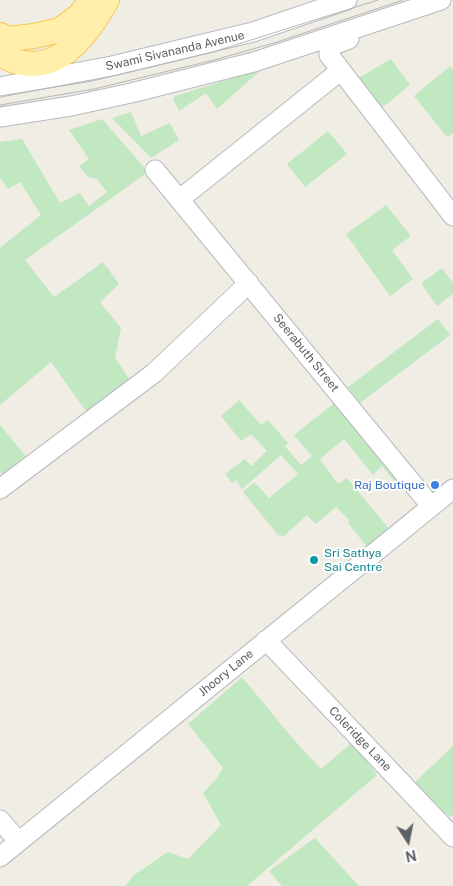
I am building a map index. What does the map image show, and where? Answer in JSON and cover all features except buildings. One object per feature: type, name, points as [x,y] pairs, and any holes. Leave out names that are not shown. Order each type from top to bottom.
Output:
[{"type":"main road","points":[[0,35],[8,39],[60,30],[80,15],[91,0]]},
{"type":"main road","points":[[0,54],[21,64],[36,64],[62,55],[80,39],[97,18],[106,0]]},
{"type":"street","name":"Swami Sivananda Avenue","points":[[0,87],[112,66],[253,32],[346,0]]},
{"type":"street","points":[[0,117],[71,106],[254,62],[441,0]]},
{"type":"street","points":[[453,6],[328,47],[329,55],[340,71],[453,216]]},
{"type":"street","points":[[180,199],[340,71]]},
{"type":"street","name":"Seerabuth Street","points":[[155,170],[431,506]]},
{"type":"street","points":[[0,489],[154,373],[249,283]]},
{"type":"street","name":"Jhoory Lane","points":[[0,857],[453,489]]},
{"type":"street","name":"Coleridge Lane","points":[[266,640],[453,837]]},
{"type":"street","points":[[0,820],[18,841]]},
{"type":"green space","points":[[391,59],[410,85],[378,111],[355,80]]},
{"type":"green space","points":[[450,66],[453,70],[453,133],[447,137],[414,96]]},
{"type":"green space","points":[[262,69],[217,109],[206,93],[179,111],[173,99],[175,96]]},
{"type":"green space","points":[[131,112],[141,136],[170,123],[179,140],[151,158],[112,118]]},
{"type":"green space","points":[[102,119],[148,172],[25,260],[54,297],[103,262],[119,284],[100,302],[121,328],[115,358],[130,380],[86,411],[51,362],[0,405],[0,248],[41,215],[20,182],[8,189],[0,178],[0,142],[22,139],[60,203],[80,193],[89,206],[107,192],[97,179],[88,177],[79,166],[89,159],[69,130]]},
{"type":"green space","points":[[328,131],[347,154],[305,187],[287,164]]},
{"type":"green space","points":[[386,205],[411,236],[392,250],[413,279],[390,296],[346,234]]},
{"type":"green space","points":[[442,268],[453,283],[453,294],[437,306],[421,283]]},
{"type":"green space","points":[[438,319],[450,335],[360,403],[348,387]]},
{"type":"green space","points":[[239,400],[261,425],[268,420],[288,443],[285,446],[301,465],[312,456],[294,435],[338,400],[404,480],[398,486],[382,466],[373,475],[344,439],[320,459],[338,484],[347,478],[389,529],[367,547],[348,523],[349,520],[336,507],[316,524],[307,515],[284,536],[278,535],[243,492],[254,482],[269,498],[298,474],[281,455],[242,489],[236,480],[232,483],[225,474],[245,459],[251,466],[267,451],[251,434],[241,441],[221,416]]},
{"type":"green space","points":[[0,425],[28,459],[4,477],[0,471]]},
{"type":"green space","points":[[242,677],[294,740],[321,769],[353,742],[377,775],[247,886],[125,886],[134,875],[168,852],[188,859],[221,825],[203,793],[217,778],[223,768],[188,724]]},
{"type":"green space","points":[[453,746],[453,815],[451,817],[429,802],[415,782]]},
{"type":"green space","points":[[315,838],[359,886],[282,886],[269,871]]},
{"type":"tram line","points":[[0,96],[92,81],[213,52],[378,0]]},
{"type":"tram line","points":[[0,105],[94,89],[214,60],[274,43],[403,0]]},
{"type":"place","name":"Raj Boutique","points":[[435,485]]},
{"type":"place","name":"Sri Sathya Sai Centre","points":[[314,560]]}]
